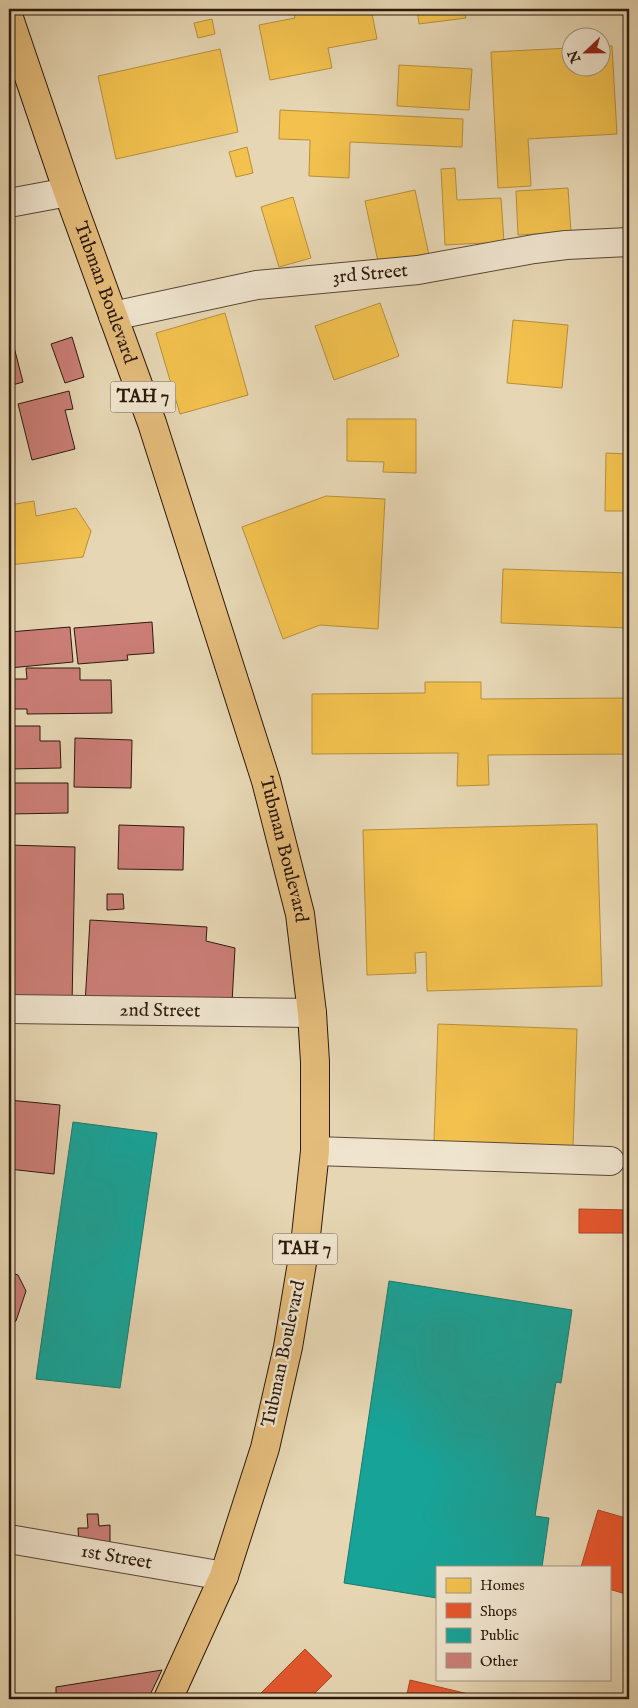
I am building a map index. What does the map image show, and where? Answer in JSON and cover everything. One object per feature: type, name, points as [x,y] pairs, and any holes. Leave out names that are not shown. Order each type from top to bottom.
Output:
[{"type":"highway","name":"Tubman Boulevard","points":[[9,18],[68,192],[152,423],[266,781],[300,914],[312,1013],[315,1062],[314,1151],[305,1245],[288,1347],[264,1448],[224,1576],[168,1699]]},
{"type":"street","points":[[9,203],[68,192]]},
{"type":"street","name":"3rd Street","points":[[113,316],[257,285],[418,270],[558,246],[629,242]]},
{"type":"street","name":"2nd Street","points":[[9,1009],[312,1013]]},
{"type":"street","points":[[314,1151],[610,1161]]},
{"type":"street","name":"1st Street","points":[[9,1539],[224,1576]]},
{"type":"building: Homes","points":[[293,9],[371,9],[377,39],[328,48],[332,68],[270,80],[259,25],[295,18]]},
{"type":"building: Homes","points":[[417,9],[464,9],[466,18],[419,24]]},
{"type":"building: Homes","points":[[212,19],[215,34],[198,38],[194,23]]},
{"type":"building: Homes","points":[[610,46],[612,46],[617,134],[528,139],[531,186],[498,188],[491,52],[560,49],[560,78],[610,78]]},
{"type":"building: Homes","points":[[220,49],[238,132],[116,159],[98,76]]},
{"type":"building: Homes","points":[[399,65],[472,69],[469,110],[397,106]]},
{"type":"building: Homes","points":[[280,110],[463,119],[462,147],[350,142],[349,178],[309,176],[310,140],[279,139]]},
{"type":"building: Homes","points":[[247,147],[253,173],[236,177],[229,152]]},
{"type":"building: Homes","points":[[455,168],[457,200],[501,198],[504,242],[445,245],[441,169]]},
{"type":"building: Homes","points":[[568,188],[571,232],[518,235],[516,191]]},
{"type":"building: Homes","points":[[415,190],[429,255],[379,266],[365,201]]},
{"type":"building: Homes","points":[[293,197],[311,258],[279,267],[261,207]]},
{"type":"building: Homes","points":[[380,303],[399,356],[334,380],[315,326]]},
{"type":"building: Homes","points":[[225,313],[248,395],[180,414],[156,333]]},
{"type":"building: Homes","points":[[513,320],[568,325],[562,388],[507,383]]},
{"type":"building: Homes","points":[[347,419],[416,419],[416,473],[383,472],[384,462],[347,461]]},
{"type":"building: Homes","points":[[606,453],[629,454],[629,511],[605,511]]},
{"type":"building: Homes","points":[[326,496],[385,499],[378,629],[320,625],[283,639],[242,527]]},
{"type":"building: Homes","points":[[34,501],[36,516],[76,508],[91,531],[83,557],[9,565],[9,505]]},
{"type":"building: Homes","points":[[503,569],[629,573],[629,628],[501,623]]},
{"type":"building: Homes","points":[[425,682],[481,682],[481,699],[629,698],[629,754],[488,755],[489,785],[457,786],[458,753],[312,754],[312,694],[425,693]]},
{"type":"building: Homes","points":[[597,824],[602,986],[427,991],[426,952],[415,953],[416,973],[367,975],[363,830]]},
{"type":"building: Homes","points":[[438,1024],[577,1029],[573,1147],[434,1141]]},
{"type":"building: Shops","points":[[579,1209],[629,1210],[629,1233],[579,1233]]},
{"type":"building: Shops","points":[[598,1510],[629,1519],[629,1595],[610,1589],[610,1566],[581,1566]]},
{"type":"building: Shops","points":[[305,1649],[332,1676],[309,1699],[267,1699],[261,1693]]},
{"type":"building: Shops","points":[[410,1680],[485,1698],[485,1699],[406,1699]]},
{"type":"building: Shops","points":[[513,1693],[525,1699],[509,1699]]},
{"type":"building: Public","points":[[73,1122],[157,1133],[120,1388],[36,1379]]},
{"type":"building: Public","points":[[389,1281],[572,1310],[561,1383],[556,1382],[535,1516],[549,1518],[542,1566],[436,1566],[436,1598],[344,1583]]},
{"type":"building: Other","points":[[72,337],[84,377],[65,383],[51,344]]},
{"type":"building: Other","points":[[14,347],[23,382],[9,386],[9,348]]},
{"type":"building: Other","points":[[69,391],[73,409],[65,410],[75,449],[32,460],[18,404]]},
{"type":"building: Other","points":[[152,622],[154,653],[127,655],[128,660],[78,664],[74,628]]},
{"type":"building: Other","points":[[70,627],[73,662],[9,668],[9,632]]},
{"type":"building: Other","points":[[26,668],[80,668],[80,680],[111,680],[112,713],[27,714],[27,709],[9,709],[9,679],[27,679]]},
{"type":"building: Other","points":[[9,719],[12,719],[12,726],[40,726],[40,741],[60,741],[61,768],[9,769]]},
{"type":"building: Other","points":[[75,738],[132,740],[131,788],[74,787]]},
{"type":"building: Other","points":[[9,783],[68,783],[68,813],[9,814]]},
{"type":"building: Other","points":[[119,825],[184,827],[183,870],[118,869]]},
{"type":"building: Other","points":[[9,845],[75,847],[72,1005],[9,1003]]},
{"type":"building: Other","points":[[107,894],[123,894],[124,909],[107,910]]},
{"type":"building: Other","points":[[90,920],[207,927],[206,941],[235,948],[232,1003],[85,1004]]},
{"type":"building: Other","points":[[9,1100],[60,1105],[54,1174],[9,1169]]},
{"type":"building: Other","points":[[9,1272],[18,1275],[26,1291],[16,1321],[9,1324]]},
{"type":"building: Other","points":[[87,1514],[98,1514],[99,1526],[110,1525],[110,1542],[79,1544],[78,1528],[88,1528]]},
{"type":"building: Other","points":[[162,1670],[148,1699],[56,1699],[56,1687]]}]
